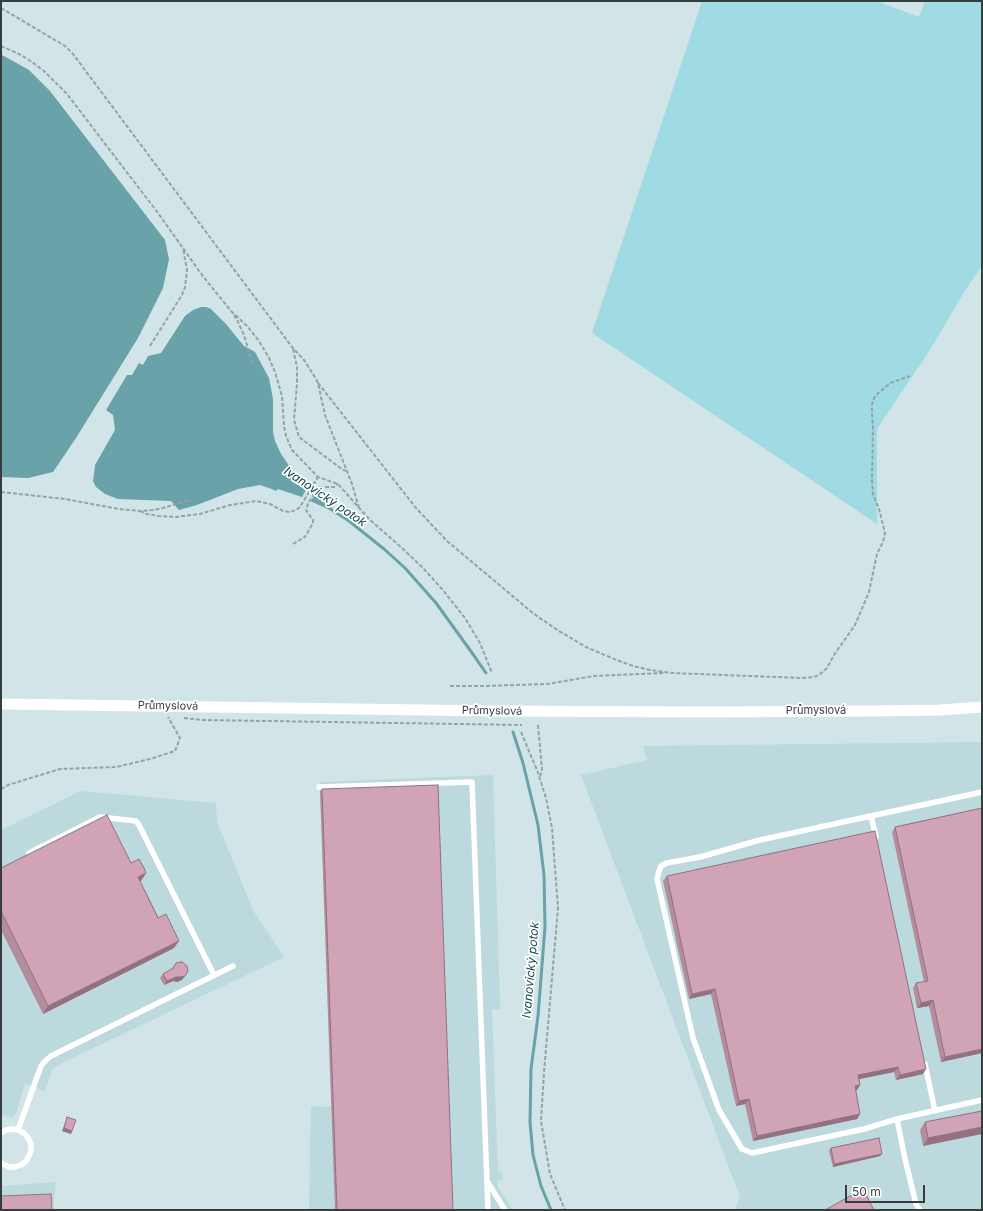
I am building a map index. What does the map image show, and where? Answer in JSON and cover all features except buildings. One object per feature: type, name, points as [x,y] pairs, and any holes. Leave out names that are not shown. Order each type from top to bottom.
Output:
[{"type":"street","name":"Průmyslová","points":[[1,704],[495,711],[708,712],[940,710],[982,707]]},
{"type":"lane","points":[[319,787],[472,782],[488,1210]]},
{"type":"lane","points":[[982,792],[760,840],[700,857],[666,863],[661,866],[657,879],[693,1038],[719,1110],[742,1149],[752,1153],[864,1129],[897,1119],[982,1100]]},
{"type":"lane","points":[[871,816],[878,846]]},
{"type":"lane","points":[[29,852],[100,817],[136,821],[214,975]]},
{"type":"lane","points":[[18,1130],[41,1066],[51,1056],[233,966]]},
{"type":"lane","points":[[924,1060],[935,1111]]},
{"type":"lane","points":[[897,1119],[916,1204],[920,1210]]},
{"type":"lane","points":[[1,1133],[6,1130],[18,1130],[24,1133],[31,1144],[29,1156],[21,1165],[9,1167],[1,1163]]},
{"type":"lane","points":[[487,1181],[505,1210]]},
{"type":"path","points":[[1,8],[65,46],[73,54],[307,365],[318,383],[416,508],[447,541],[534,614],[586,647],[633,666],[672,673]]},
{"type":"path","points":[[1,46],[32,62],[44,71],[67,94],[149,201],[183,247],[202,276],[231,311],[244,335],[252,362]]},
{"type":"path","points":[[150,346],[182,294],[185,286],[187,270],[183,247]]},
{"type":"path","points":[[231,311],[247,326],[269,358],[279,383],[282,396],[284,426],[289,443],[296,455],[318,477],[338,484],[369,519],[423,568],[442,589],[465,618],[480,643],[492,673]]},
{"type":"path","points":[[292,347],[297,367],[294,420],[299,437],[342,470],[347,471]]},
{"type":"path","points":[[450,686],[547,684],[594,676],[672,673],[802,678],[819,675],[827,668],[834,655],[855,625],[862,610],[869,592],[873,569],[885,533],[879,509],[873,494],[872,404],[875,396],[890,383],[910,376]]},
{"type":"path","points":[[318,383],[325,415],[352,484],[359,508]]},
{"type":"path","points":[[140,511],[159,516],[176,517],[200,514],[230,505],[256,501],[270,504],[283,511],[290,512],[296,510],[304,502],[318,477]]},
{"type":"path","points":[[293,544],[305,537],[313,523],[313,520],[306,510],[316,490],[319,487],[334,487],[338,484]]},
{"type":"path","points":[[1,492],[65,499],[119,509],[140,511],[163,508],[190,500]]},
{"type":"path","points":[[1,789],[8,785],[60,769],[116,767],[150,759],[175,750],[180,738],[167,714]]},
{"type":"path","points":[[502,725],[522,725]]},
{"type":"path","points":[[538,725],[542,769],[540,779]]},
{"type":"path","points":[[521,732],[540,779],[546,798],[552,828],[558,908],[541,1122],[550,1174],[565,1210]]},
{"type":"shaded area","points":[[702,1],[877,1],[919,17],[925,1],[982,1],[982,266],[966,289],[930,350],[877,429],[877,524],[592,333]]},
{"type":"shaded area","points":[[1,55],[29,70],[50,91],[165,240],[169,259],[163,288],[138,338],[76,438],[53,472],[28,478],[1,477]]},
{"type":"shaded area","points":[[201,307],[211,309],[226,324],[244,346],[255,352],[269,378],[273,399],[273,432],[281,454],[290,467],[289,470],[305,486],[332,507],[330,510],[299,496],[278,489],[276,491],[260,485],[238,489],[197,505],[179,510],[171,501],[118,499],[105,494],[96,487],[93,481],[95,465],[115,430],[113,415],[106,410],[127,375],[132,375],[139,363],[143,365],[148,356],[161,353],[185,316],[193,310]]},
{"type":"shaded area","points":[[982,742],[982,1210],[735,1210],[740,1197],[581,775],[647,760],[643,746]]},
{"type":"shaded area","points":[[493,775],[500,1009],[492,1009],[498,1171],[502,1172],[503,1180],[498,1180],[498,1187],[513,1210],[309,1210],[311,1106],[325,1107],[331,1105],[320,782]]},
{"type":"shaded area","points":[[80,791],[216,803],[217,822],[254,912],[284,957],[58,1065],[52,1070],[45,1091],[25,1084],[17,1111],[12,1118],[1,1114],[1,830]]},
{"type":"shaded area","points":[[56,1182],[53,1210],[1,1210],[1,1186]]},
{"type":"pier","points":[[308,486],[316,492],[310,503],[301,499]]},
{"type":"waterway","name":"Ivanovický potok","points":[[329,508],[349,521],[405,568],[436,603],[486,673]]},
{"type":"waterway","name":"Ivanovický potok","points":[[513,732],[523,763],[538,825],[544,875],[545,927],[538,1016],[531,1069],[530,1122],[533,1155],[541,1186],[551,1210]]}]
